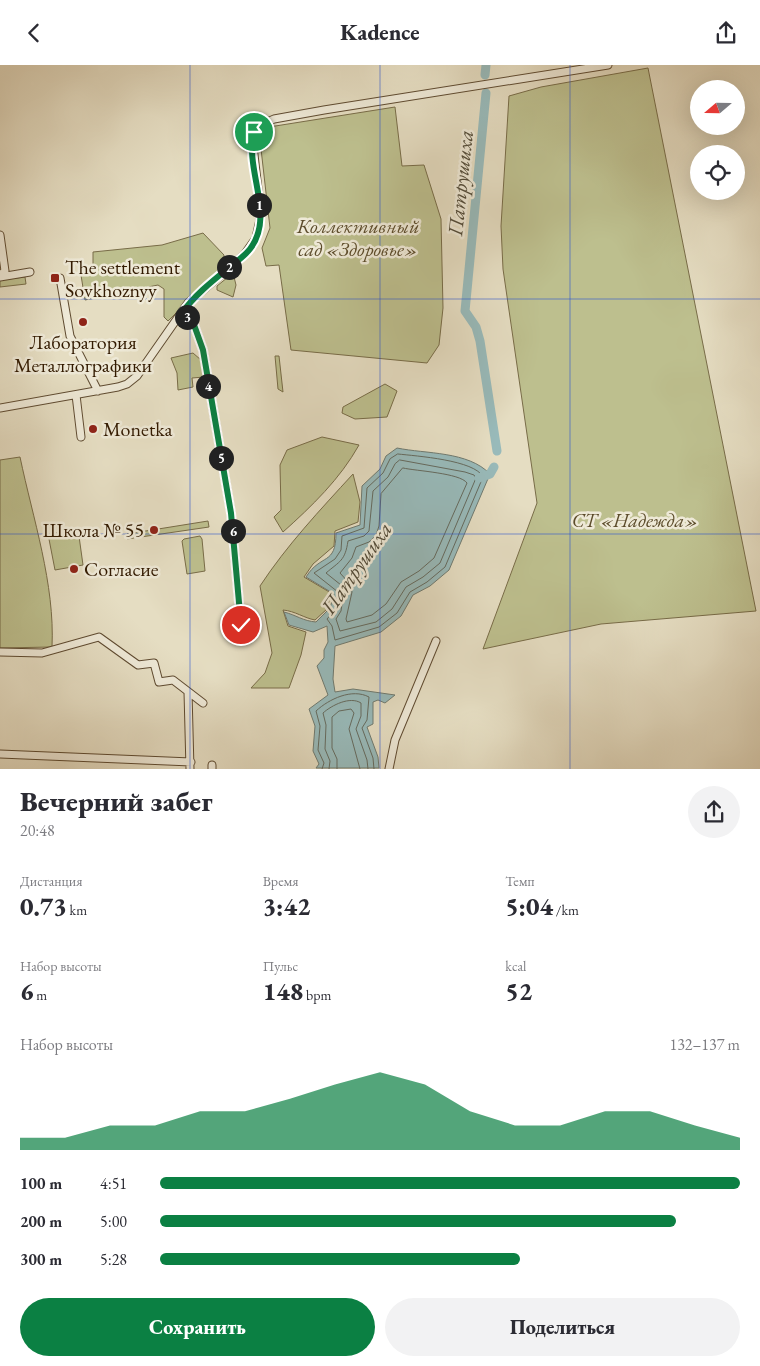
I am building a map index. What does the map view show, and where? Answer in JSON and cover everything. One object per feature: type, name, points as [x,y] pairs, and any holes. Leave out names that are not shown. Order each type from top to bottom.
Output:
[{"type":"street","points":[[0,407],[118,387],[131,381],[141,371],[196,296],[244,255],[256,238],[261,215],[253,146],[254,132],[260,125],[274,119],[307,113],[608,65]]},
{"type":"street","points":[[0,235],[5,271],[0,276]]},
{"type":"street","points":[[0,276],[30,272]]},
{"type":"street","points":[[60,278],[70,336],[98,391]]},
{"type":"street","points":[[182,313],[193,322],[203,350],[231,513],[241,625]]},
{"type":"street","points":[[76,395],[81,437]]},
{"type":"street","points":[[0,652],[42,653],[99,637],[138,665],[154,663],[159,681],[173,680],[202,703]]},
{"type":"street","points":[[389,769],[395,740],[436,641]]},
{"type":"street","points":[[0,754],[190,765],[188,693]]},
{"type":"green space","name":"СТ «Надежда»","points":[[648,68],[756,611],[601,624],[483,649],[537,503],[503,269],[501,226],[509,96],[541,87]]},
{"type":"green space","name":"Коллективный сад «Здоровье»","points":[[395,107],[402,166],[424,165],[441,219],[443,308],[439,345],[427,363],[291,350],[279,265],[266,266],[262,248],[270,228],[260,140],[269,127]]},
{"type":"green space","points":[[203,233],[224,255],[223,267],[168,321],[164,317],[164,289],[158,285],[85,300],[80,269],[93,266],[93,252],[162,245]]},
{"type":"green space","points":[[233,273],[236,285],[233,297],[217,290],[217,286]]},
{"type":"green space","points":[[25,277],[26,284],[0,287],[0,280]]},
{"type":"green space","points":[[193,353],[201,360],[204,377],[192,378],[193,387],[178,390],[177,373],[171,358]]},
{"type":"green space","points":[[275,356],[279,356],[283,392],[278,389]]},
{"type":"green space","points":[[385,384],[397,391],[387,417],[355,419],[342,413],[343,407]]},
{"type":"green space","points":[[322,437],[359,445],[325,491],[283,532],[274,517],[281,510],[280,465],[287,450]]},
{"type":"green space","points":[[20,457],[47,576],[52,623],[52,647],[0,648],[0,460]]},
{"type":"green space","points":[[353,474],[360,502],[358,522],[335,531],[334,546],[313,564],[304,577],[331,593],[327,609],[315,620],[283,610],[288,626],[306,632],[301,655],[289,688],[251,688],[265,673],[272,653],[260,586],[316,514]]},
{"type":"green space","points":[[208,521],[209,527],[127,539],[127,534]]},
{"type":"green space","points":[[78,529],[83,565],[55,570],[48,534]]},
{"type":"green space","points":[[200,536],[202,539],[205,571],[187,574],[182,541]]},
{"type":"water","points":[[397,448],[459,457],[481,467],[490,474],[449,570],[430,586],[413,595],[401,616],[381,632],[335,646],[333,679],[335,692],[353,689],[395,695],[385,703],[378,700],[373,702],[373,724],[367,727],[378,757],[379,768],[316,768],[319,764],[313,751],[315,726],[309,709],[328,695],[317,666],[324,658],[324,650],[328,642],[327,626],[313,632],[289,625],[284,612],[316,622],[330,608],[334,594],[306,577],[330,555],[335,543],[336,533],[360,525],[362,486],[380,469],[386,456]]},
{"type":"waterway","name":"Патрушиха","points":[[485,75],[486,65]]},
{"type":"waterway","name":"Патрушиха","points":[[486,93],[465,311],[476,327],[480,341],[497,451]]},
{"type":"waterway","name":"Патрушиха","points":[[479,478],[490,474],[494,467]]},
{"type":"place","name":"The settlement Sovkhoznyy","points":[[55,278]]},
{"type":"place","name":"Лаборатория Металлографики","points":[[83,322]]},
{"type":"place","name":"Monetka","points":[[93,429]]},
{"type":"place","name":"Школа № 55","points":[[154,530]]},
{"type":"place","name":"Согласие","points":[[74,569]]},
{"type":"route","points":[[241,625],[236,552],[231,513],[203,350],[193,322],[182,313],[188,303],[250,249],[256,238],[261,215],[253,156],[254,132]]}]
